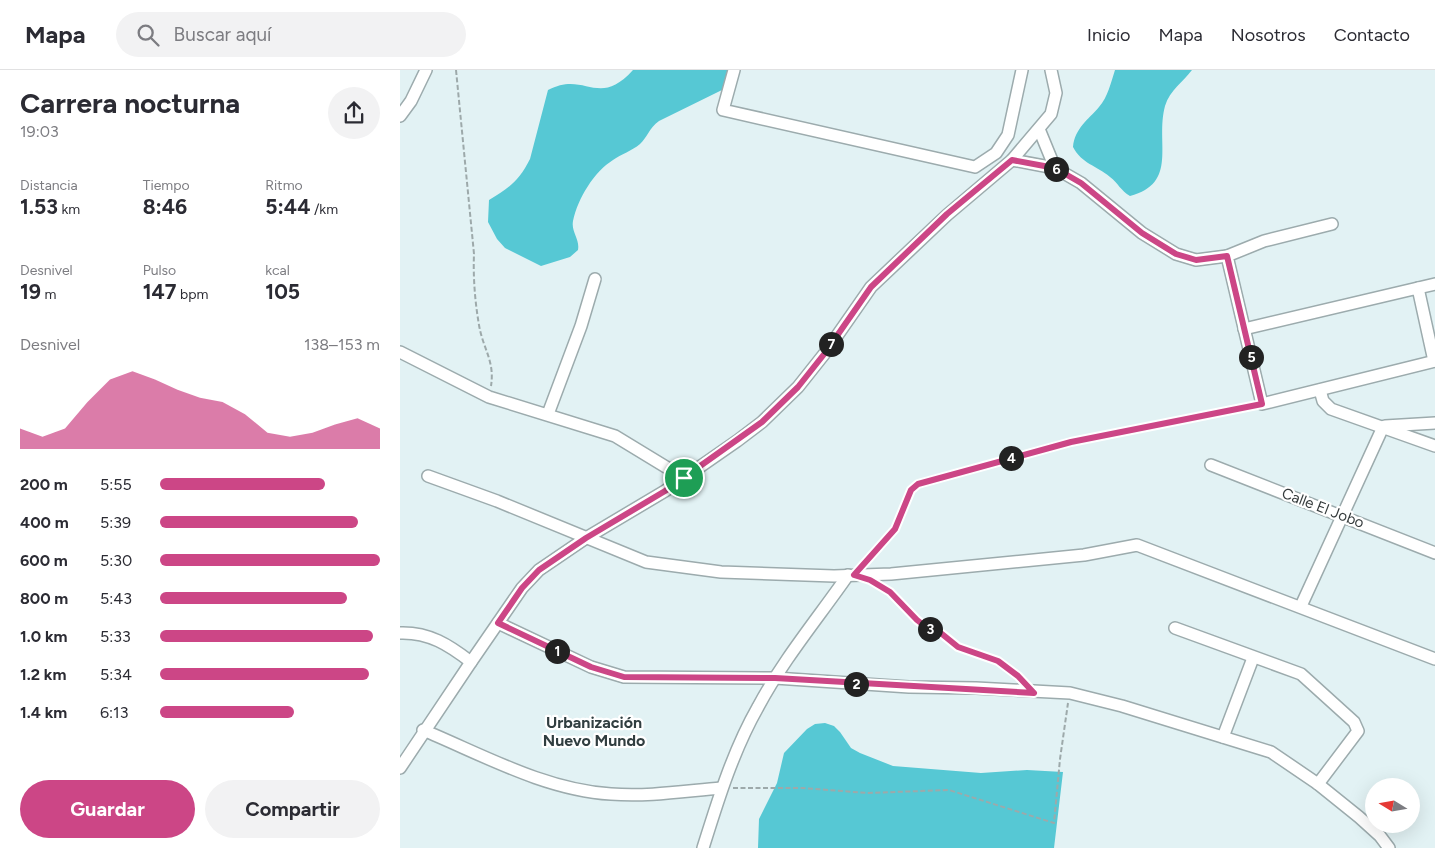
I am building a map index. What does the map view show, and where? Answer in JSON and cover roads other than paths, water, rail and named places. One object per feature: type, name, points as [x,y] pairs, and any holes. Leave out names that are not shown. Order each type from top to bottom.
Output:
[{"type":"street","points":[[400,116],[411,100],[426,70]]},
{"type":"street","points":[[734,70],[723,110],[975,167],[996,153],[1008,135],[1019,71]]},
{"type":"street","points":[[400,767],[423,730],[522,588],[539,570],[586,538],[684,478],[762,422],[803,380],[871,287],[947,214],[1012,160],[1051,114],[1055,104],[1056,93],[1051,70]]},
{"type":"street","points":[[1038,129],[1055,168]]},
{"type":"street","points":[[1012,160],[1055,168],[1081,183],[1142,233],[1176,254],[1196,260],[1227,256],[1264,241],[1332,224]]},
{"type":"street","points":[[1227,256],[1262,404],[1434,361],[1418,288]]},
{"type":"street","points":[[548,414],[581,326],[595,279]]},
{"type":"street","points":[[1244,329],[1435,284]]},
{"type":"street","points":[[400,352],[490,397],[615,436],[684,478]]},
{"type":"street","points":[[1320,390],[1323,401],[1331,409],[1435,446]]},
{"type":"street","points":[[1382,427],[1435,423]]},
{"type":"street","points":[[1301,606],[1344,516],[1382,427]]},
{"type":"street","name":"Calle El Jobo","points":[[1211,465],[1435,553]]},
{"type":"street","points":[[428,476],[506,504],[646,562],[721,572],[892,574],[1084,554],[1137,545],[1301,606],[1435,660]]},
{"type":"street","points":[[703,848],[721,788],[757,707],[775,678],[851,575]]},
{"type":"street","points":[[498,623],[591,667],[624,677],[775,678],[1070,694],[1122,706],[1270,752],[1318,784],[1380,836],[1389,848]]},
{"type":"street","points":[[1175,628],[1301,674],[1358,727],[1356,734],[1318,784]]},
{"type":"street","points":[[400,633],[422,634],[439,640],[470,662]]},
{"type":"street","points":[[1223,738],[1253,658]]},
{"type":"street","points":[[423,730],[549,783],[580,790],[611,794],[721,788]]},
{"type":"district","name":"Urbanización Nuevo Mundo","points":[[594,731]]}]
